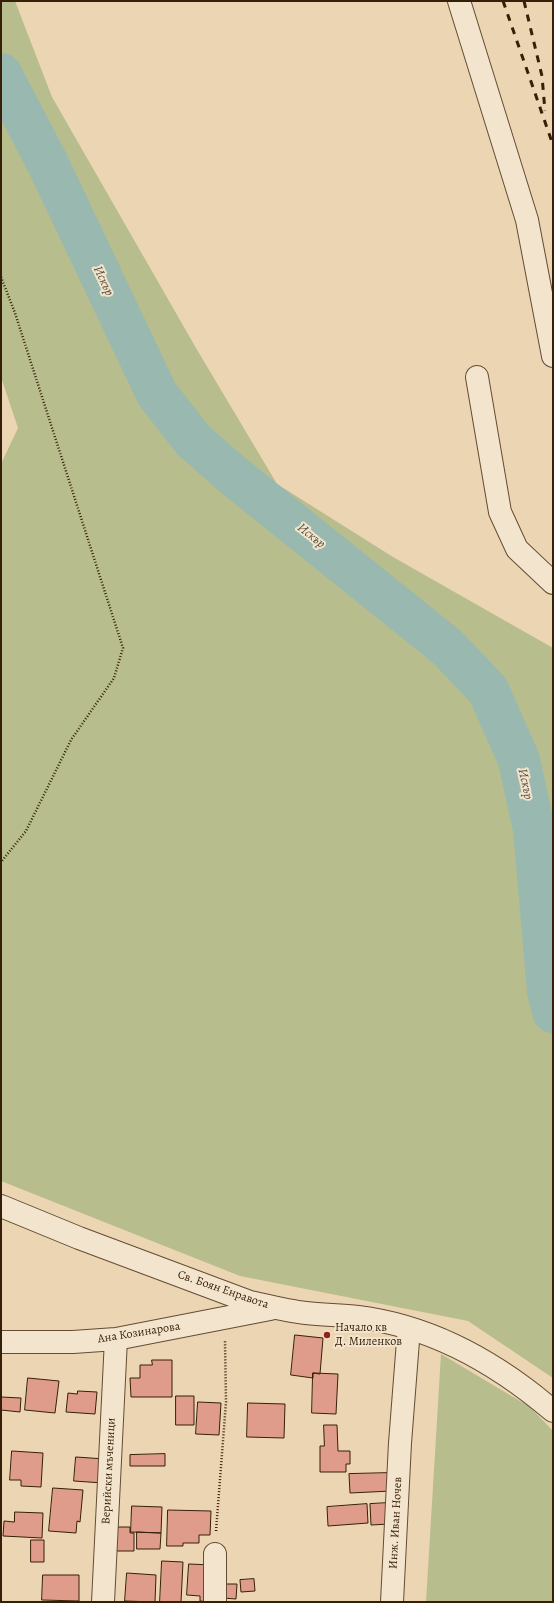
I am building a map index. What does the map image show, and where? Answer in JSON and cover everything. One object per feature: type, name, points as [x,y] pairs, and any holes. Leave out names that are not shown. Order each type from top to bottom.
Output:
[{"type":"street","points":[[459,1],[528,220],[553,356]]},
{"type":"street","points":[[477,377],[500,512],[517,549],[553,583]]},
{"type":"street","name":"Св. Боян Енравота","points":[[1,1206],[79,1238],[250,1302],[306,1313],[359,1317],[409,1328],[471,1353],[529,1390],[553,1411]]},
{"type":"street","name":"Ана Козинарова","points":[[1,1342],[65,1342],[116,1339],[275,1308]]},
{"type":"street","name":"Инж. Иван Ночев","points":[[392,1602],[400,1443],[409,1328]]},
{"type":"street","name":"Верийски мъченици","points":[[103,1602],[116,1339]]},
{"type":"street","points":[[215,1554],[215,1602]]},
{"type":"path","points":[[1,277],[15,313],[123,648],[114,678],[71,740],[26,831],[1,862]]},
{"type":"path","points":[[215,1554],[226,1402],[225,1318]]},
{"type":"green space","points":[[1,1],[15,1],[52,97],[196,348],[277,484],[393,557],[553,648],[553,1378],[468,1321],[240,1276],[1,1181],[1,464],[18,428],[1,377]]},
{"type":"green space","points":[[441,1354],[530,1407],[553,1431],[553,1602],[426,1602]]},
{"type":"building","points":[[295,1335],[323,1338],[320,1374],[313,1373],[313,1378],[291,1375]]},
{"type":"building","points":[[152,1360],[172,1360],[172,1397],[131,1397],[130,1378],[140,1378],[140,1365],[152,1365]]},
{"type":"building","points":[[313,1373],[338,1374],[336,1414],[312,1413]]},
{"type":"building","points":[[28,1378],[59,1381],[55,1413],[25,1410]]},
{"type":"building","points":[[78,1391],[97,1392],[95,1414],[66,1412],[68,1393],[77,1394]]},
{"type":"building","points":[[176,1396],[194,1396],[194,1425],[176,1425]]},
{"type":"building","points":[[1,1397],[21,1398],[20,1412],[1,1410]]},
{"type":"building","points":[[198,1402],[221,1403],[219,1435],[196,1434]]},
{"type":"building","points":[[248,1403],[285,1404],[284,1438],[247,1437]]},
{"type":"building","points":[[324,1425],[337,1425],[338,1451],[350,1451],[350,1464],[346,1464],[346,1472],[320,1472],[320,1446],[324,1446]]},
{"type":"building","points":[[12,1451],[43,1453],[41,1487],[21,1486],[21,1480],[10,1480]]},
{"type":"building","points":[[165,1454],[165,1466],[130,1466],[130,1455]]},
{"type":"building","points":[[76,1457],[105,1459],[103,1483],[74,1481]]},
{"type":"building","points":[[390,1473],[391,1491],[350,1493],[349,1474]]},
{"type":"building","points":[[53,1488],[83,1490],[80,1522],[77,1521],[76,1533],[49,1531]]},
{"type":"building","points":[[388,1503],[389,1524],[371,1525],[370,1504]]},
{"type":"building","points":[[367,1504],[368,1523],[328,1526],[327,1507]]},
{"type":"building","points":[[132,1506],[162,1507],[161,1533],[131,1532]]},
{"type":"building","points":[[168,1510],[211,1511],[210,1535],[199,1535],[199,1543],[183,1543],[183,1546],[167,1546]]},
{"type":"building","points":[[15,1512],[43,1513],[42,1538],[3,1536],[4,1521],[14,1522]]},
{"type":"building","points":[[116,1527],[130,1527],[130,1533],[134,1533],[134,1551],[116,1551]]},
{"type":"building","points":[[137,1532],[161,1533],[160,1549],[137,1549]]},
{"type":"building","points":[[31,1540],[44,1540],[44,1562],[31,1562]]},
{"type":"building","points":[[162,1561],[183,1562],[181,1602],[160,1602]]},
{"type":"building","points":[[189,1564],[212,1565],[210,1602],[200,1601],[200,1596],[187,1595]]},
{"type":"building","points":[[127,1573],[156,1575],[155,1602],[125,1601]]},
{"type":"building","points":[[43,1575],[79,1575],[79,1601],[42,1600]]},
{"type":"building","points":[[254,1579],[255,1591],[241,1592],[240,1580]]},
{"type":"building","points":[[223,1584],[237,1584],[236,1599],[223,1598]]},
{"type":"waterway","name":"Искър","points":[[1,74],[48,164],[157,394],[193,440],[234,476],[447,647],[488,690],[519,760],[534,829],[548,991],[553,1012]]},
{"type":"railway","points":[[503,1],[553,145]]},
{"type":"railway","points":[[524,1],[542,76],[545,111]]},
{"type":"place","name":"Начало кв Д. Миленков","points":[[327,1335]]}]
